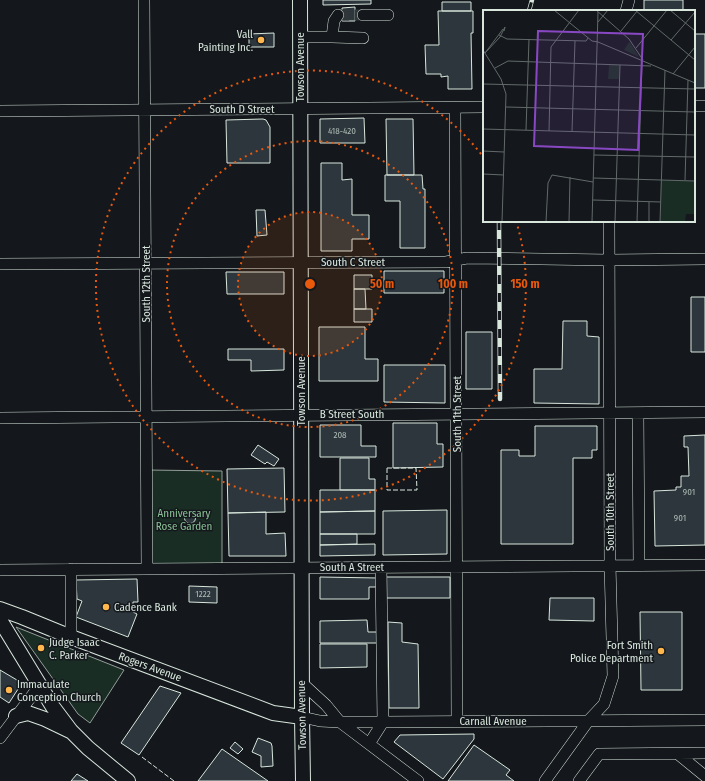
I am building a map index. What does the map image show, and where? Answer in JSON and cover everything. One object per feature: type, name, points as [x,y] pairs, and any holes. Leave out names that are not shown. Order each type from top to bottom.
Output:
[{"type":"main road","name":"Towson Avenue","points":[[300,0],[303,781]]},
{"type":"main road","name":"Rogers Avenue","points":[[0,610],[273,712],[302,717]]},
{"type":"main road","points":[[0,620],[54,707],[71,731],[88,748],[128,781]]},
{"type":"main road","points":[[16,716],[28,713],[71,731]]},
{"type":"street","name":"South 12th Street","points":[[144,0],[147,568]]},
{"type":"street","points":[[626,10],[629,0]]},
{"type":"street","points":[[332,38],[334,21],[338,15]]},
{"type":"street","points":[[363,15],[388,15]]},
{"type":"street","points":[[300,37],[363,38]]},
{"type":"street","name":"South D Street","points":[[0,111],[483,107]]},
{"type":"street","name":"South 11th Street","points":[[455,108],[457,260],[457,721]]},
{"type":"street","name":"South 10th Street","points":[[545,781],[589,720],[604,704],[613,676],[610,566],[609,222]]},
{"type":"street","name":"South C Street","points":[[0,264],[446,262],[467,258],[705,260]]},
{"type":"street","name":"B Street South","points":[[0,418],[301,414],[705,412]]},
{"type":"street","points":[[638,413],[639,565]]},
{"type":"street","name":"South A Street","points":[[0,570],[705,565]]},
{"type":"street","points":[[369,744],[383,722],[381,567]]},
{"type":"street","points":[[71,569],[71,637]]},
{"type":"street","points":[[302,683],[326,705],[340,722],[418,781]]},
{"type":"street","points":[[0,736],[40,685]]},
{"type":"street","points":[[302,717],[320,721],[340,722]]},
{"type":"street","name":"Carnall Avenue","points":[[340,722],[705,720]]},
{"type":"street","points":[[579,781],[599,754],[705,753]]},
{"type":"street","points":[[678,754],[705,776]]},
{"type":"green space","name":"Anniversary Rose Garden","points":[[147,470],[222,471],[222,568],[147,568]]},
{"type":"green space","points":[[16,627],[124,670],[90,723],[78,714]]},
{"type":"building","points":[[323,0],[371,0],[371,4],[323,5]]},
{"type":"building","points":[[644,0],[683,0],[683,10],[644,10]]},
{"type":"building","points":[[442,2],[471,2],[471,11],[442,11]]},
{"type":"building","points":[[355,7],[355,21],[342,21],[342,8]]},
{"type":"building","points":[[438,11],[473,11],[473,33],[471,33],[472,89],[448,89],[448,76],[441,77],[441,74],[426,74],[425,45],[439,45]]},
{"type":"building","name":"Vall Painting Inc.","points":[[274,33],[274,47],[249,47],[249,34]]},
{"type":"building","points":[[695,34],[705,34],[705,88],[695,88]]},
{"type":"building","points":[[364,118],[365,143],[320,143],[320,119]]},
{"type":"building","points":[[386,119],[413,119],[414,175],[387,175]]},
{"type":"building","points":[[226,120],[266,120],[270,127],[270,163],[227,163]]},
{"type":"building","points":[[321,163],[342,163],[342,180],[352,179],[352,215],[369,215],[369,239],[352,239],[352,251],[321,251]]},
{"type":"building","points":[[385,175],[422,175],[423,189],[425,189],[425,248],[400,248],[400,201],[385,201]]},
{"type":"building","points":[[256,210],[265,210],[267,235],[257,236]]},
{"type":"building","points":[[384,271],[444,271],[444,293],[384,293]]},
{"type":"building","points":[[226,272],[284,272],[284,294],[227,294]]},
{"type":"building","points":[[354,275],[372,275],[372,289],[354,289]]},
{"type":"building","points":[[354,289],[365,289],[366,309],[354,309]]},
{"type":"building","points":[[691,297],[705,297],[705,352],[691,352]]},
{"type":"building","points":[[354,309],[372,309],[372,322],[354,322]]},
{"type":"building","points":[[563,321],[587,321],[587,336],[599,337],[599,404],[534,403],[534,369],[562,369]]},
{"type":"building","points":[[319,327],[365,327],[365,359],[378,359],[378,381],[319,381]]},
{"type":"building","points":[[466,332],[492,332],[492,389],[466,389]]},
{"type":"building","points":[[228,349],[284,349],[284,370],[251,371],[251,360],[228,360]]},
{"type":"building","points":[[384,365],[445,365],[445,403],[384,402]]},
{"type":"building","points":[[393,423],[437,423],[437,444],[443,444],[443,467],[393,468]]},
{"type":"building","points":[[320,425],[361,425],[361,446],[376,446],[376,457],[320,457]]},
{"type":"building","points":[[535,426],[597,426],[597,450],[592,450],[592,458],[573,458],[573,544],[501,544],[501,450],[519,450],[519,456],[535,456]]},
{"type":"building","points":[[705,435],[705,545],[655,546],[654,491],[676,490],[676,487],[681,487],[681,476],[689,476],[688,447],[684,447],[684,436]]},
{"type":"building","points":[[258,445],[279,459],[274,466],[267,462],[265,464],[251,455]]},
{"type":"building","points":[[340,458],[369,458],[369,479],[375,479],[375,490],[340,490]]},
{"type":"building","points":[[284,468],[285,512],[228,513],[227,469]]},
{"type":"building","points":[[320,490],[375,490],[375,511],[320,512]]},
{"type":"building","points":[[447,510],[447,554],[383,555],[383,511]]},
{"type":"building","points":[[375,511],[375,534],[320,534],[320,512]]},
{"type":"building","points":[[190,512],[194,514],[196,518],[194,522],[190,524],[186,522],[184,518],[186,514]]},
{"type":"building","points":[[266,512],[266,534],[285,533],[286,556],[229,556],[228,513]]},
{"type":"building","points":[[320,534],[357,534],[357,544],[320,545]]},
{"type":"building","points":[[375,544],[375,555],[320,556],[320,545]]},
{"type":"building","points":[[320,577],[378,578],[378,587],[369,587],[369,599],[320,599]]},
{"type":"building","points":[[386,577],[450,577],[450,598],[386,598]]},
{"type":"building","name":"Cadence Bank","points":[[137,579],[138,602],[133,602],[133,612],[137,614],[128,637],[76,617],[82,601],[77,599],[76,580]]},
{"type":"building","name":"Cadence Bank","points":[[189,586],[217,587],[217,603],[189,602]]},
{"type":"building","points":[[550,598],[594,598],[594,621],[549,620]]},
{"type":"building","name":"Fort Smith Police Department","points":[[640,612],[682,612],[682,690],[641,690]]},
{"type":"building","points":[[367,620],[368,632],[379,632],[379,643],[320,643],[320,621]]},
{"type":"building","points":[[388,622],[402,623],[402,642],[418,644],[419,708],[389,708]]},
{"type":"building","points":[[320,644],[367,644],[367,667],[320,668]]},
{"type":"building","name":"Immaculate Conception Church","points":[[0,670],[22,683],[9,703],[0,697]]},
{"type":"building","points":[[160,686],[181,693],[139,755],[121,743]]},
{"type":"building","points":[[474,734],[474,739],[443,779],[394,742],[400,735]]},
{"type":"building","points":[[258,738],[271,743],[273,766],[261,767],[261,756],[252,752]]},
{"type":"building","points":[[235,742],[243,749],[238,754],[230,748]]},
{"type":"building","points":[[474,745],[510,770],[506,775],[514,781],[448,781]]},
{"type":"building","points":[[222,749],[268,781],[198,781]]},
{"type":"building","points":[[77,774],[88,781],[71,781]]},
{"type":"tunnel","points":[[338,15],[363,15]]},
{"type":"railway","points":[[529,10],[532,0]]},
{"type":"railway","points":[[499,222],[500,399]]},
{"type":"fence","points":[[387,468],[416,468],[417,490],[387,490],[387,468]]},
{"type":"fence","points":[[142,757],[174,781]]},
{"type":"place","name":"Vall Painting Inc.","points":[[261,40]]},
{"type":"place","name":"Cadence Bank","points":[[106,607]]},
{"type":"place","name":"Judge Isaac C. Parker","points":[[41,648]]},
{"type":"place","name":"Fort Smith Police Department","points":[[661,651]]},
{"type":"place","name":"Immaculate Conception Church","points":[[9,690]]}]
